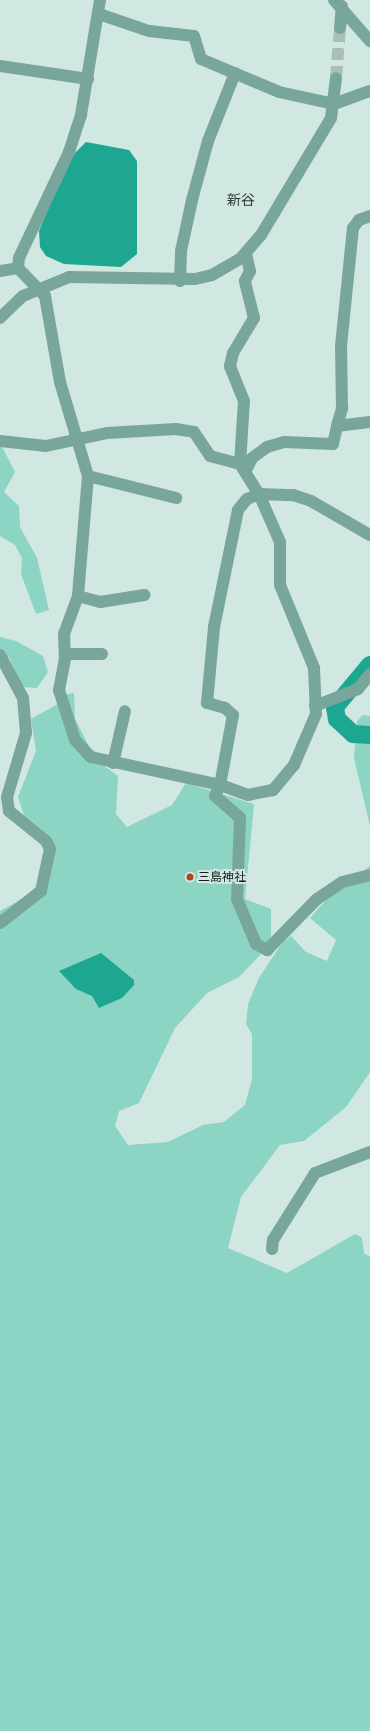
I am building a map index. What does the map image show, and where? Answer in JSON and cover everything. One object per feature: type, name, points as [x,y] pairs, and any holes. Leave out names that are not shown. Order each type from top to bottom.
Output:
[{"type":"street","points":[[100,0],[82,115],[69,152],[19,258],[18,268],[36,289],[45,296],[60,382],[88,476],[78,596],[64,634],[66,654],[59,690],[75,740],[91,757],[220,785],[248,795],[273,790],[294,764],[314,726],[315,706],[314,668],[280,585],[280,542],[259,494],[243,467],[244,401],[230,366],[233,353],[254,318],[245,281],[250,271],[246,253]]},
{"type":"street","points":[[340,3],[340,28]]},
{"type":"street","points":[[340,3],[370,41]]},
{"type":"street","points":[[99,14],[149,31],[194,36],[201,59],[279,92],[334,104],[370,91]]},
{"type":"street","points":[[0,66],[88,79]]},
{"type":"street","points":[[180,281],[181,251],[194,192],[208,141],[234,73]]},
{"type":"street","points":[[0,318],[36,289],[85,275],[180,281],[212,275],[246,253],[323,132],[334,104],[336,78]]},
{"type":"street","points":[[243,467],[267,447],[284,442],[333,444],[342,408],[341,346],[353,228],[359,220],[370,216]]},
{"type":"street","points":[[0,271],[18,268]]},
{"type":"street","points":[[337,426],[366,423]]},
{"type":"street","points":[[0,441],[46,446],[76,438],[176,429],[194,432],[210,456],[243,467]]},
{"type":"street","points":[[88,476],[176,498]]},
{"type":"street","points":[[369,535],[311,501],[293,495],[259,494],[247,499],[238,510],[214,627],[207,703],[225,708],[233,715],[220,785],[215,796],[240,818],[237,899],[256,944],[267,950],[318,899],[342,882],[370,875]]},
{"type":"street","points":[[78,596],[100,602],[144,595]]},
{"type":"street","points":[[66,654],[102,654]]},
{"type":"street","points":[[0,655],[23,698],[26,733],[7,797],[9,811],[46,841],[50,849],[41,892],[0,923]]},
{"type":"street","points":[[315,706],[358,689],[370,674]]},
{"type":"street","points":[[113,763],[125,711]]},
{"type":"street","points":[[272,1249],[273,1240],[315,1173],[370,1152]]},
{"type":"shaded area","points":[[86,142],[129,150],[137,161],[137,254],[121,267],[64,264],[46,256],[40,247],[39,231],[68,160]]},
{"type":"shaded area","points":[[0,443],[15,472],[4,492],[19,506],[20,527],[37,558],[49,610],[36,614],[21,574],[22,558],[15,545],[0,536]]},
{"type":"shaded area","points":[[0,637],[16,641],[43,656],[48,672],[37,688],[22,687],[9,657],[0,653]]},
{"type":"shaded area","points":[[74,693],[75,719],[96,760],[118,776],[116,814],[127,827],[172,805],[186,783],[254,804],[245,899],[271,909],[271,937],[260,955],[239,977],[207,993],[175,1028],[139,1103],[119,1111],[115,1126],[128,1145],[168,1142],[203,1125],[224,1122],[245,1105],[252,1079],[252,1034],[246,1024],[248,1004],[259,978],[282,943],[291,936],[306,952],[327,961],[336,940],[310,918],[332,893],[370,866],[370,1072],[346,1107],[304,1141],[280,1145],[241,1197],[228,1248],[287,1273],[355,1234],[362,1238],[364,1253],[370,1257],[370,1731],[0,1731],[0,911],[49,884],[52,838],[24,815],[18,797],[36,751],[31,719],[56,705],[64,695]]},
{"type":"shaded area","points":[[363,715],[370,716],[370,826],[354,758],[357,721]]},
{"type":"shaded area","points":[[101,953],[134,980],[134,985],[122,998],[99,1008],[92,996],[76,989],[59,971]]},
{"type":"waterway","points":[[370,665],[335,707],[337,719],[353,734],[370,735]]},
{"type":"tunnel","points":[[336,78],[340,28]]},
{"type":"place","name":"三島神社","points":[[190,877]]},
{"type":"district","name":"新谷","points":[[241,200]]}]
